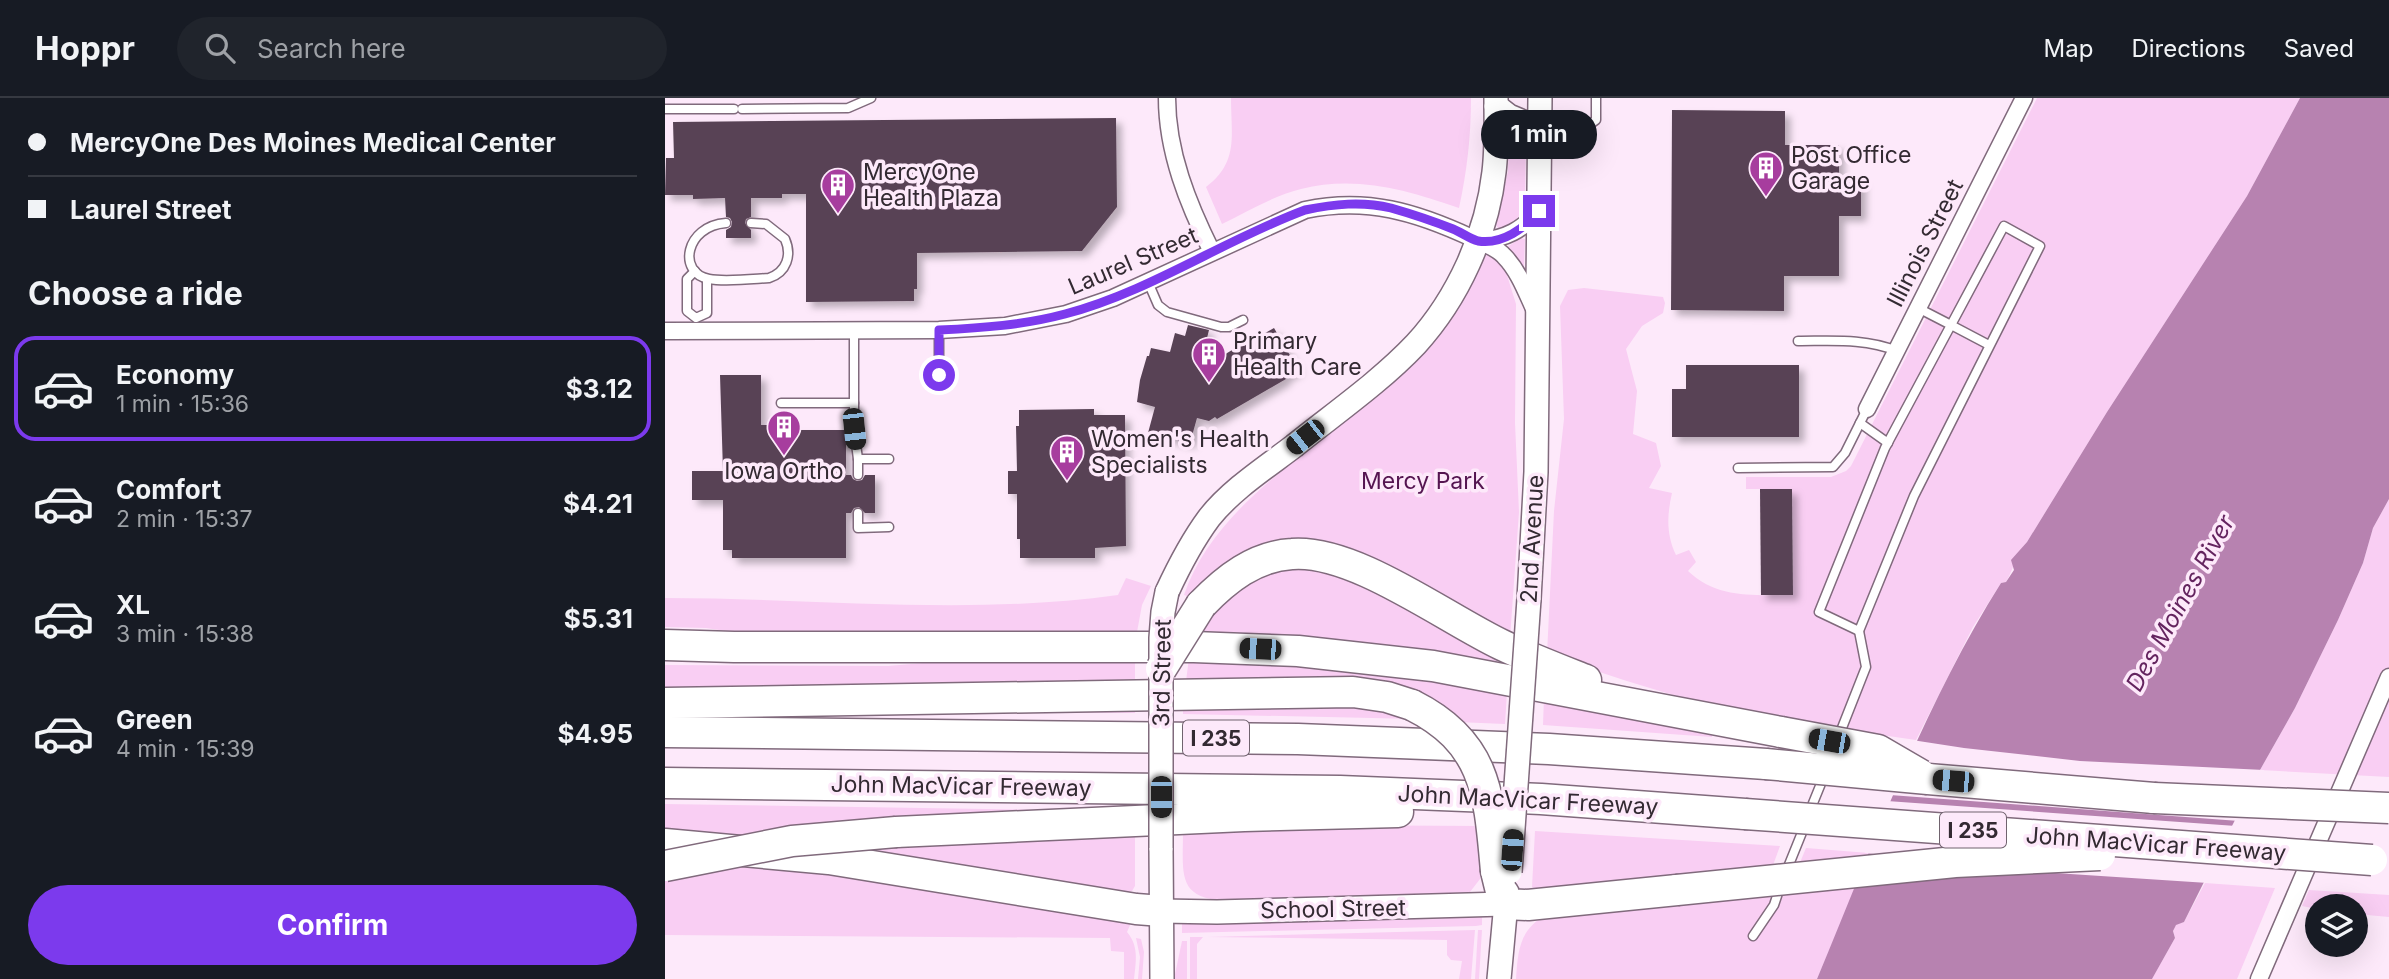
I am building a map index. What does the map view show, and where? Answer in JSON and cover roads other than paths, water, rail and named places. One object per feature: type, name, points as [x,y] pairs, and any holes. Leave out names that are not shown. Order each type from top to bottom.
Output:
[{"type":"highway","points":[[1161,670],[1201,605],[1235,573],[1264,560],[1292,554],[1330,557],[1392,585],[1501,645],[1648,705]]},
{"type":"highway","points":[[665,645],[734,648],[1193,647],[1298,651],[1433,666],[1878,750],[1927,779]]},
{"type":"highway","points":[[665,703],[1353,692],[1387,696],[1426,712],[1453,732],[1476,763],[1485,783],[1503,872],[1504,904],[1528,905],[1942,863],[2201,847]]},
{"type":"highway","name":"John MacVicar Freeway","points":[[665,732],[1311,739],[1549,749],[1766,764],[2154,797],[2389,808]]},
{"type":"highway","name":"John MacVicar Freeway","points":[[665,783],[1340,791],[1542,799],[2383,862]]},
{"type":"highway","points":[[665,866],[792,841],[896,832],[1244,816],[1651,807]]},
{"type":"highway","points":[[665,844],[829,859],[1162,911]]},
{"type":"main road","name":"2nd Avenue","points":[[1503,872],[1529,599],[1536,472],[1540,98]]},
{"type":"main road","points":[[1496,102],[1509,116],[1540,129]]},
{"type":"main road","points":[[1478,241],[1494,173],[1496,102]]},
{"type":"main road","name":"3rd Street","points":[[1162,979],[1161,670],[1163,612],[1167,592],[1179,566],[1210,516],[1385,373],[1417,343],[1446,306],[1478,241]]},
{"type":"main road","points":[[1499,979],[1504,904]]},
{"type":"main road","name":"School Street","points":[[1162,911],[1217,912],[1504,904]]},
{"type":"street","points":[[1167,98],[1170,134],[1182,185],[1212,252]]},
{"type":"street","name":"Illinois Street","points":[[1863,416],[2024,98]]},
{"type":"street","name":"Laurel Street","points":[[665,331],[697,324],[854,331],[1005,326],[1066,314],[1113,298],[1282,219],[1331,204],[1389,208],[1456,230],[1478,241],[1503,255],[1538,318]]},
{"type":"street","points":[[1478,241],[1495,240],[1520,230],[1539,211]]},
{"type":"street","points":[[2259,979],[2389,677]]},
{"type":"lane","points":[[665,109],[848,108],[871,98]]},
{"type":"lane","points":[[1540,129],[1566,132],[1585,130],[1596,120],[1596,98]]},
{"type":"lane","points":[[726,223],[715,223],[698,233],[691,242],[689,253],[695,271],[707,279],[769,278],[783,270],[789,255],[785,239],[766,224],[751,223]]},
{"type":"lane","points":[[1753,936],[1774,905],[1866,667],[1859,632],[1914,496],[2040,246],[2004,226],[1888,443],[1819,612],[1859,632]]},
{"type":"lane","points":[[695,271],[687,279],[687,311],[697,324],[707,313],[707,279]]},
{"type":"lane","points":[[1148,282],[1158,304],[1167,313],[1221,327],[1229,327],[1243,320]]},
{"type":"lane","points":[[1918,309],[1989,345]]},
{"type":"lane","points":[[939,330],[939,375]]},
{"type":"lane","points":[[854,331],[857,474]]},
{"type":"lane","points":[[1798,341],[1862,341],[1878,343],[1897,351]]},
{"type":"lane","points":[[781,403],[854,403]]},
{"type":"lane","points":[[1738,468],[1833,467],[1845,453],[1863,416],[1888,443]]},
{"type":"lane","points":[[857,459],[889,459]]},
{"type":"lane","points":[[858,513],[858,528],[889,527]]},
{"type":"water","name":"Des Moines River","points":[[2300,98],[2389,98],[2389,499],[2373,528],[2363,563],[2338,620],[2184,922],[2176,925],[2173,931],[2175,938],[2152,979],[1817,979],[1923,727],[1973,630],[2001,583],[2006,582],[2014,570],[2011,560],[2027,542],[2107,412],[2247,196]]},
{"type":"place","name":"Post Office Garage","points":[[1766,198]]},
{"type":"place","name":"MercyOne Health Plaza","points":[[838,215]]},
{"type":"place","name":"Primary Health Care","points":[[1209,384]]},
{"type":"place","name":"Iowa Ortho","points":[[784,457]]},
{"type":"place","name":"Women's Health Specialists","points":[[1067,482]]},
{"type":"park label","name":"Mercy Park","points":[[1423,481]]}]
